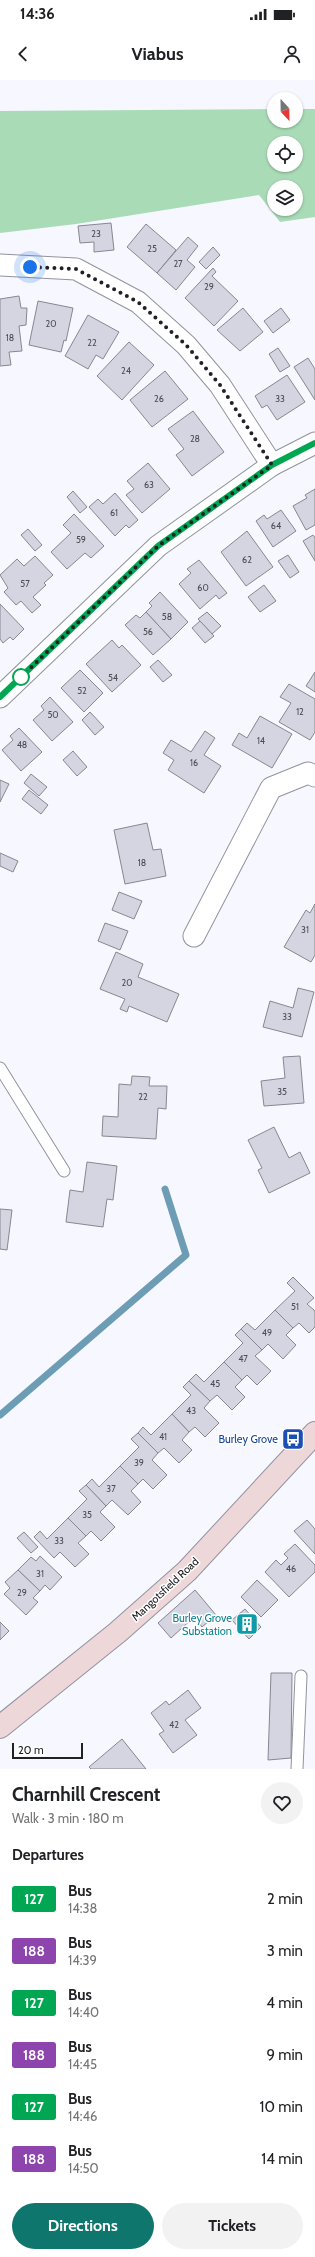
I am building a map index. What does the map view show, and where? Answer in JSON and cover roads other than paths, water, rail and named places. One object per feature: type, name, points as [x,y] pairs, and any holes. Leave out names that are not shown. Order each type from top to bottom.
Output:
[{"type":"main road","name":"Mangotsfield Road","points":[[0,1727],[118,1632],[187,1571],[315,1433]]},
{"type":"street","points":[[0,265],[76,269],[138,302],[186,345],[220,385],[272,465]]},
{"type":"street","points":[[0,697],[158,546],[272,465],[315,443]]},
{"type":"street","points":[[194,936],[271,788],[308,773],[315,776]]},
{"type":"lane","points":[[0,1068],[64,1171]]},
{"type":"lane","points":[[297,1769],[301,1676]]},
{"type":"waterway","points":[[0,1415],[186,1255],[165,1189]]},
{"type":"place","name":"Burley Grove","points":[[293,1439]]},
{"type":"place","name":"Burley Grove Substation","points":[[247,1624]]}]
